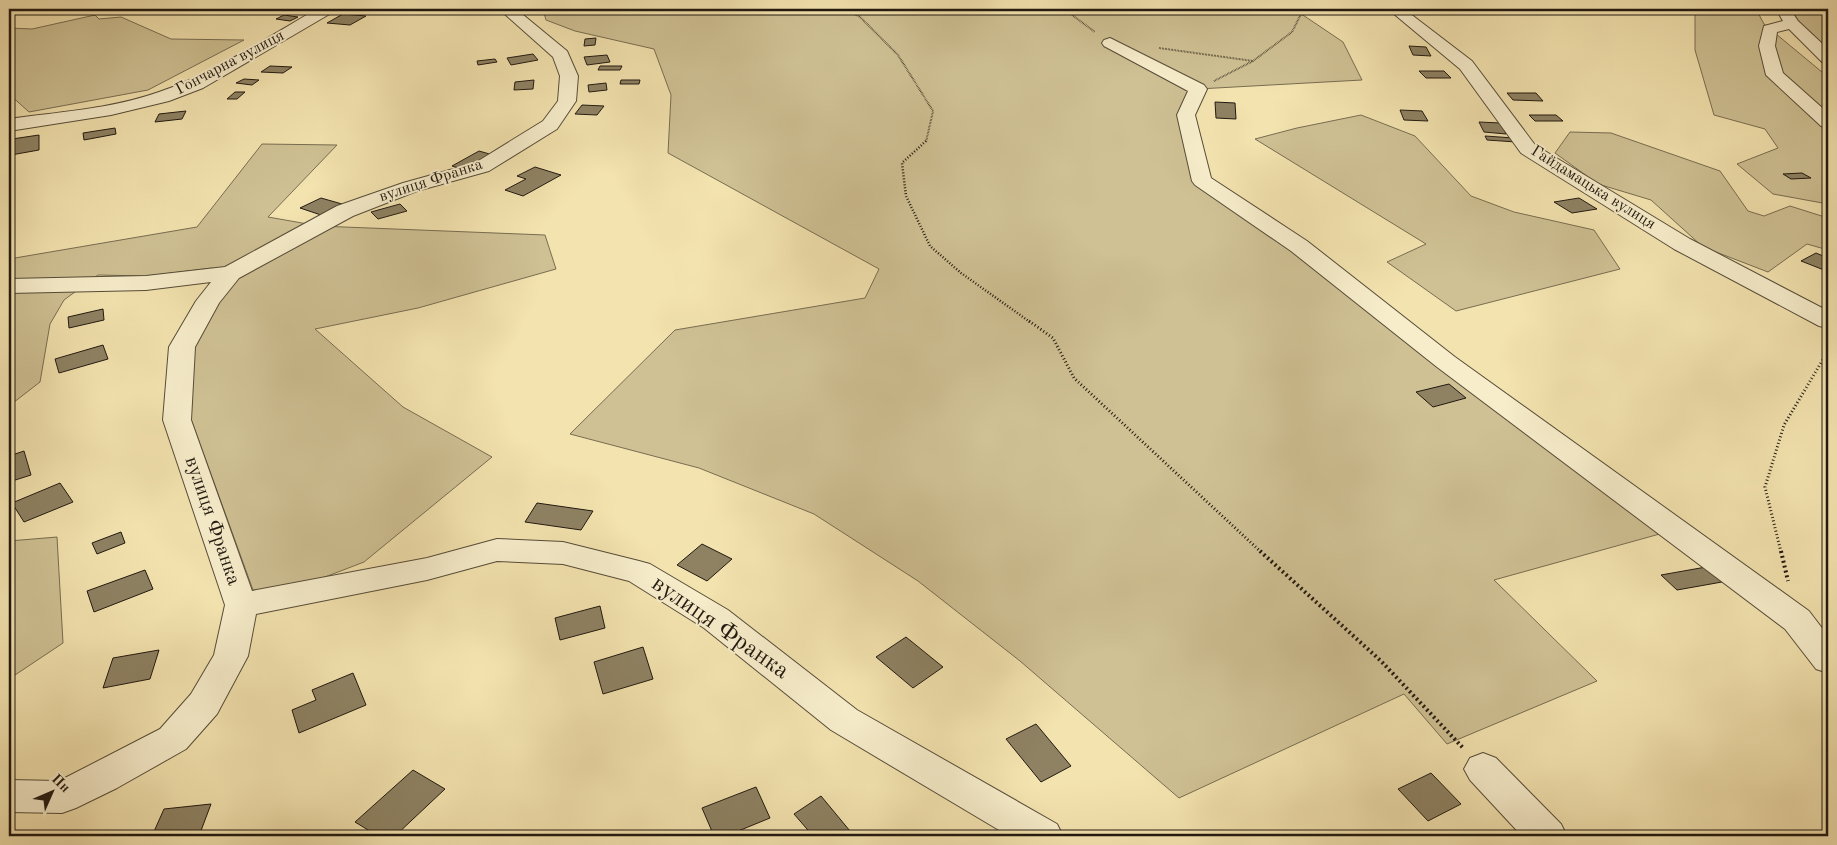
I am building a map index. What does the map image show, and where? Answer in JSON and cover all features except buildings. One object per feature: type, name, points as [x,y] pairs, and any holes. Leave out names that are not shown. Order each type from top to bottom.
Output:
[{"type":"street","name":"Гончарна вулиця","points":[[9,125],[111,110],[163,97],[197,84],[328,9]]},
{"type":"street","name":"вулиця Франка","points":[[9,286],[146,283],[231,273],[345,211],[410,187],[482,167],[550,125],[567,101],[569,76],[561,55],[506,9]]},
{"type":"street","name":"Гайдамацька вулиця","points":[[1395,9],[1466,65],[1528,149],[1682,244],[1828,321]]},
{"type":"street","points":[[1783,9],[1792,24],[1828,58]]},
{"type":"street","points":[[1792,24],[1770,29],[1767,46],[1775,74],[1828,122]]},
{"type":"street","points":[[1110,43],[1198,89],[1186,115],[1202,181],[1299,246],[1446,362],[1798,620],[1828,660]]},
{"type":"street","name":"вулиця Франка","points":[[9,796],[62,797],[104,777],[173,739],[204,704],[231,656],[241,605],[177,420],[182,347],[208,301],[231,273]]},
{"type":"street","name":"вулиця Франка","points":[[241,605],[418,571],[497,550],[563,553],[639,572],[716,619],[844,720],[1043,836]]},
{"type":"street","points":[[1483,769],[1547,836]]},
{"type":"path","points":[[835,9],[859,16],[898,55],[933,110],[926,142],[902,163],[906,196],[930,246],[962,273],[1053,338],[1074,378],[1178,476],[1381,661],[1483,769]]},
{"type":"path","points":[[851,13],[862,9]]},
{"type":"path","points":[[1064,9],[1110,43]]},
{"type":"path","points":[[1214,9],[1303,11],[1310,9]]},
{"type":"path","points":[[1198,89],[1253,60],[1292,32],[1303,11]]},
{"type":"path","points":[[1152,47],[1253,60]]},
{"type":"path","points":[[1798,620],[1765,487],[1784,425],[1828,351]]},
{"type":"shaded area","points":[[543,9],[1294,9],[1343,42],[1362,80],[1198,89],[1186,115],[1202,181],[1674,530],[1494,580],[1597,681],[1447,744],[1404,694],[1179,798],[1020,661],[918,581],[814,514],[699,468],[570,434],[675,330],[865,298],[879,269],[668,153],[671,95],[654,49],[575,31],[546,20]]},
{"type":"shaded area","points":[[1695,9],[1756,9],[1764,24],[1828,77],[1828,204],[1773,194],[1737,164],[1778,148],[1765,129],[1714,115],[1695,50]]},
{"type":"shaded area","points":[[1791,9],[1828,9],[1828,52],[1803,28]]},
{"type":"shaded area","points":[[95,15],[99,19],[121,17],[171,39],[244,40],[148,90],[29,112],[9,94],[9,28],[32,29]]},
{"type":"shaded area","points":[[1361,115],[1415,136],[1471,196],[1514,212],[1594,230],[1620,269],[1456,311],[1387,262],[1426,244],[1255,139]]},
{"type":"shaded area","points":[[1570,132],[1611,133],[1720,171],[1748,211],[1764,216],[1790,206],[1828,218],[1828,250],[1807,244],[1768,272],[1703,247],[1651,200],[1598,184],[1555,153]]},
{"type":"shaded area","points":[[262,144],[337,145],[268,217],[319,226],[545,235],[556,269],[418,308],[315,329],[403,407],[492,457],[364,562],[299,587],[253,590],[191,419],[195,326],[231,273],[212,268],[147,276],[98,275],[64,300],[50,324],[40,382],[9,406],[9,259],[197,227]]},
{"type":"shaded area","points":[[57,537],[63,643],[9,679],[9,541]]}]
